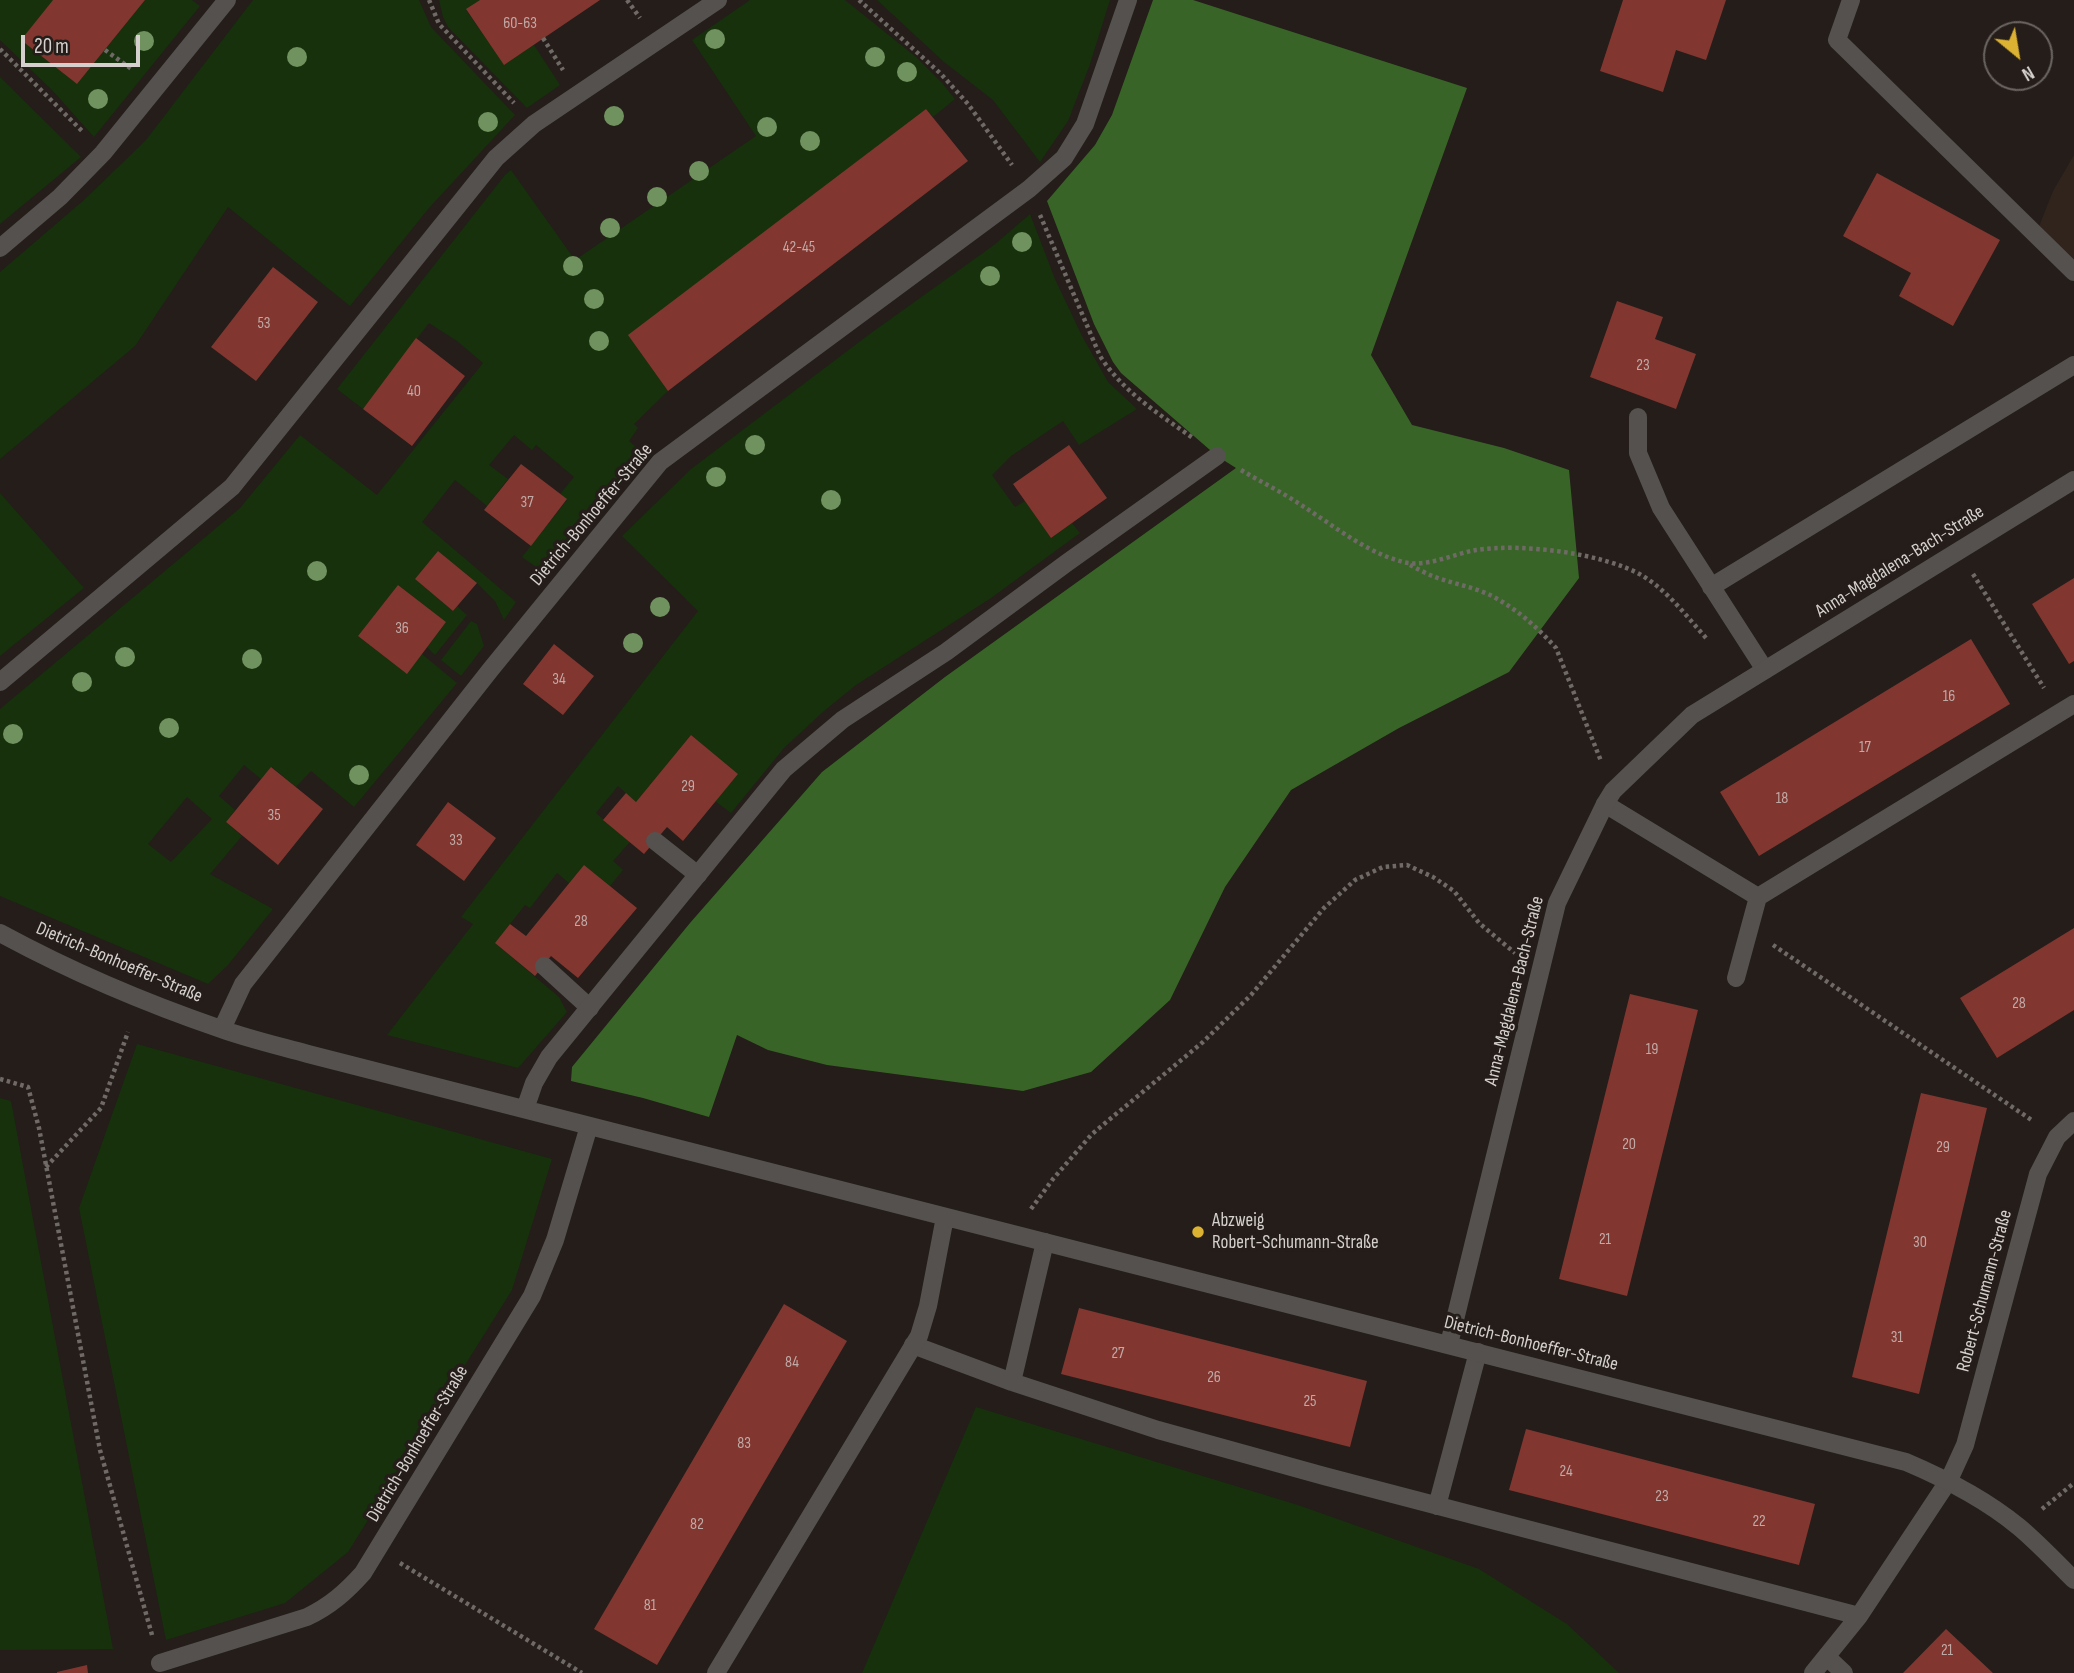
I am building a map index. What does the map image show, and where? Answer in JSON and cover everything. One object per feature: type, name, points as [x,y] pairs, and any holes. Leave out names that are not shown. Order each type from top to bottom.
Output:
[{"type":"street","points":[[0,248],[60,197],[103,153],[227,0]]},
{"type":"street","points":[[0,682],[232,487],[496,158],[534,124],[718,0]]},
{"type":"street","name":"Dietrich-Bonhoeffer-Straße","points":[[222,1030],[243,984],[491,669],[660,462],[1029,188],[1064,158],[1085,124],[1128,0]]},
{"type":"street","points":[[1851,0],[1837,40],[2074,272]]},
{"type":"street","points":[[1711,587],[2074,365]]},
{"type":"street","points":[[1639,417],[1638,453],[1661,508],[1765,670]]},
{"type":"street","points":[[525,1109],[534,1083],[549,1057],[784,769],[842,720],[946,652],[1217,456]]},
{"type":"street","name":"Anna-Magdalena-Bach-Straße","points":[[1450,1345],[1557,902],[1609,798],[1692,715],[2074,480]]},
{"type":"street","points":[[1737,978],[1758,897],[2067,709]]},
{"type":"street","points":[[1609,798],[1758,897]]},
{"type":"street","points":[[656,841],[698,875]]},
{"type":"street","name":"Dietrich-Bonhoeffer-Straße","points":[[0,933],[106,984],[222,1030],[308,1055],[1906,1461],[1949,1480],[1993,1507],[2019,1527],[2074,1580]]},
{"type":"street","points":[[544,966],[590,1007]]},
{"type":"street","name":"Robert-Schumann-Straße","points":[[1813,1673],[1859,1616],[1949,1480],[1965,1445],[2038,1174],[2057,1137],[2074,1121]]},
{"type":"street","name":"Dietrich-Bonhoeffer-Straße","points":[[161,1668],[327,1608],[346,1593],[363,1573],[532,1296],[555,1240],[589,1126]]},
{"type":"street","points":[[716,1673],[919,1336],[928,1306],[945,1217]]},
{"type":"street","points":[[1013,1382],[1045,1242]]},
{"type":"street","points":[[913,1345],[1013,1382],[1158,1430],[1859,1616]]},
{"type":"street","points":[[1437,1506],[1478,1352]]},
{"type":"street","points":[[1827,1657],[1844,1673]]},
{"type":"path","points":[[429,0],[439,24],[534,124]]},
{"type":"path","points":[[859,0],[941,74],[968,104],[1029,188],[1100,356],[1111,373],[1140,400],[1217,456],[1381,555],[1414,563],[1492,548],[1523,548],[1591,558],[1642,575],[1667,594],[1710,643]]},
{"type":"path","points":[[543,38],[579,94]]},
{"type":"path","points":[[0,49],[103,153]]},
{"type":"path","points":[[1958,551],[2067,709]]},
{"type":"path","points":[[1405,562],[1434,577],[1491,596],[1511,607],[1545,635],[1556,648],[1609,798]]},
{"type":"path","points":[[1013,1234],[1053,1179],[1092,1134],[1203,1042],[1251,995],[1324,908],[1355,880],[1382,867],[1407,865],[1454,891],[1479,923],[1516,954],[1542,963]]},
{"type":"path","points":[[1749,930],[2057,1137]]},
{"type":"path","points":[[46,1167],[101,1108],[128,1032]]},
{"type":"path","points":[[0,1079],[28,1087],[39,1128],[100,1450],[161,1668]]},
{"type":"path","points":[[2019,1527],[2074,1483]]},
{"type":"path","points":[[378,1550],[582,1673]]},
{"type":"shaded area","points":[[2074,155],[2074,272],[2036,234],[2053,191]]},
{"type":"green space","points":[[0,0],[53,0],[22,40],[77,84],[145,0],[192,0],[200,6],[94,137],[53,91],[0,40]]},
{"type":"green space","points":[[253,0],[419,0],[431,27],[515,115],[429,208],[350,306],[228,207],[135,346],[0,459],[0,272],[84,200],[146,140]]},
{"type":"green space","points":[[439,0],[480,0],[466,10],[504,64],[534,45],[560,85],[527,108],[448,27]]},
{"type":"green space","points":[[750,0],[845,0],[916,57],[955,99],[933,117],[926,109],[629,336],[668,391],[634,424],[638,428],[629,441],[646,456],[592,512],[543,572],[522,557],[567,500],[560,494],[574,477],[536,445],[532,450],[514,435],[489,465],[508,479],[487,506],[455,480],[422,522],[516,602],[504,620],[495,601],[438,551],[415,579],[453,611],[457,606],[467,615],[435,655],[427,647],[446,622],[398,585],[358,636],[406,673],[422,654],[457,683],[354,807],[311,771],[296,787],[272,767],[261,779],[244,765],[219,796],[235,810],[226,822],[242,836],[210,874],[273,909],[228,965],[208,984],[0,896],[0,709],[240,508],[300,435],[377,495],[483,363],[457,341],[429,323],[363,409],[337,389],[511,170],[575,260],[756,136],[692,40]],"holes":[[[187,797],[212,819],[171,862],[148,844]]]},
{"type":"green space","points":[[877,0],[1110,0],[1089,67],[1068,121],[1040,162],[993,100],[944,62]]},
{"type":"green space","points":[[1153,0],[1193,0],[1467,88],[1371,355],[1412,425],[1504,448],[1569,470],[1579,578],[1509,672],[1399,728],[1291,790],[1225,887],[1170,1000],[1091,1072],[1023,1091],[827,1065],[768,1050],[737,1035],[709,1117],[571,1081],[572,1067],[690,923],[822,772],[945,677],[1236,468],[1217,456],[1121,373],[1113,362],[1094,324],[1047,201],[1095,145],[1112,115]]},
{"type":"green space","points":[[0,77],[81,157],[0,224]]},
{"type":"green space","points":[[1030,214],[1055,279],[1082,336],[1108,382],[1137,409],[1079,445],[1063,421],[1011,456],[992,475],[1015,507],[1025,501],[1051,538],[1072,523],[1080,533],[991,598],[856,685],[784,748],[731,813],[715,801],[738,774],[691,735],[636,802],[618,786],[596,813],[630,842],[613,861],[623,870],[610,886],[584,865],[569,883],[557,873],[530,908],[525,905],[495,943],[559,997],[567,1012],[518,1068],[387,1035],[473,924],[461,917],[698,611],[622,536],[691,469],[871,333],[994,245]]},
{"type":"green space","points":[[0,493],[84,588],[0,656]]},
{"type":"green space","points":[[471,621],[477,624],[484,646],[461,676],[441,660]]},
{"type":"green space","points":[[137,1044],[552,1159],[512,1290],[348,1552],[285,1603],[166,1640],[79,1208]]},
{"type":"green space","points":[[0,1098],[11,1101],[113,1649],[0,1650]]},
{"type":"green space","points":[[976,1407],[1298,1505],[1479,1569],[1567,1624],[1619,1673],[862,1673]]},
{"type":"building","points":[[53,0],[145,0],[77,84],[21,40]]},
{"type":"building","points":[[480,0],[600,0],[504,65],[466,9]]},
{"type":"building","points":[[1623,0],[1726,0],[1706,60],[1676,50],[1663,92],[1600,71]]},
{"type":"building","points":[[926,109],[968,161],[668,391],[628,335]]},
{"type":"building","points":[[1877,173],[2000,240],[1953,326],[1899,296],[1911,273],[1843,236]]},
{"type":"building","points":[[273,267],[318,302],[256,381],[211,347]]},
{"type":"building","points":[[1617,301],[1663,317],[1655,339],[1696,354],[1676,409],[1590,377]]},
{"type":"building","points":[[416,338],[465,376],[412,446],[363,409]]},
{"type":"building","points":[[1069,445],[1107,498],[1051,538],[1013,484]]},
{"type":"building","points":[[521,464],[567,499],[531,546],[484,510]]},
{"type":"building","points":[[438,551],[477,583],[453,611],[415,579]]},
{"type":"building","points":[[2074,578],[2074,661],[2069,664],[2032,604]]},
{"type":"building","points":[[398,585],[446,622],[407,674],[358,636]]},
{"type":"building","points":[[1971,639],[2010,704],[1759,856],[1720,792]]},
{"type":"building","points":[[554,644],[594,676],[563,715],[523,684]]},
{"type":"building","points":[[691,735],[738,774],[683,841],[667,827],[644,854],[603,820],[626,793],[636,802]]},
{"type":"building","points":[[271,767],[323,809],[278,865],[226,822]]},
{"type":"building","points":[[448,802],[496,838],[464,881],[416,845]]},
{"type":"building","points":[[584,865],[637,908],[578,978],[551,956],[535,976],[495,943],[510,924],[526,936]]},
{"type":"building","points":[[2074,928],[2074,1010],[1997,1058],[1960,998]]},
{"type":"building","points":[[1630,994],[1698,1010],[1627,1296],[1559,1279]]},
{"type":"building","points":[[1921,1093],[1987,1108],[1919,1394],[1852,1377]]},
{"type":"building","points":[[784,1304],[847,1341],[657,1665],[594,1629]]},
{"type":"building","points":[[1079,1308],[1367,1381],[1350,1447],[1061,1374]]},
{"type":"building","points":[[1526,1429],[1815,1504],[1799,1565],[1509,1490]]},
{"type":"building","points":[[1946,1629],[1993,1673],[1903,1673]]},
{"type":"building","points":[[87,1665],[88,1673],[57,1673],[57,1672]]},
{"type":"place","name":"Abzweig Robert-Schumann-Straße","points":[[1198,1232]]}]
